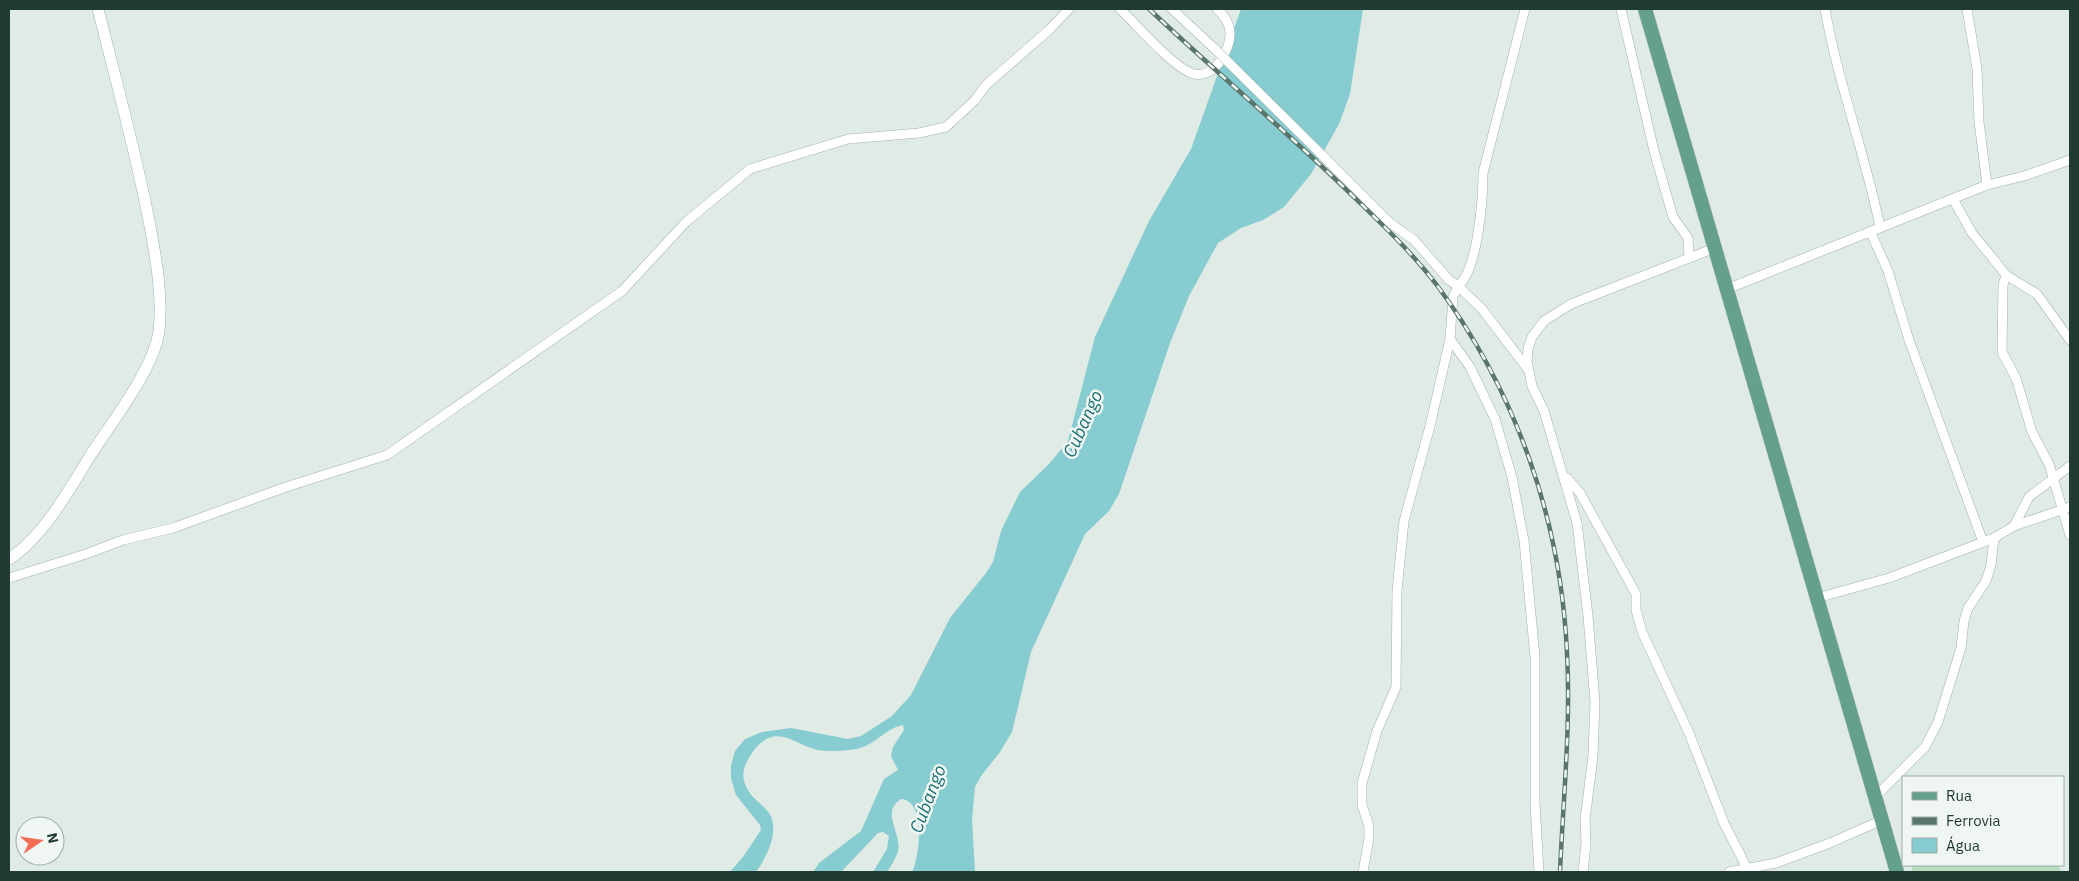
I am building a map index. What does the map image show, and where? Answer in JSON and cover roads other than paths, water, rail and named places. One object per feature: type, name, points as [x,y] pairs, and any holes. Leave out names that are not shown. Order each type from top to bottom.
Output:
[{"type":"main road","points":[[9,559],[18,553],[40,529],[68,491],[150,358],[159,331],[156,257],[144,193],[98,9]]},
{"type":"main road","points":[[1645,9],[1897,872]]},
{"type":"street","points":[[9,578],[86,554],[122,540],[173,528],[286,487],[386,454],[622,291],[686,222],[750,168],[848,140],[920,134],[946,127],[975,100],[986,85],[1049,30],[1069,9]]},
{"type":"street","points":[[1120,9],[1175,61],[1187,71],[1198,74],[1214,68],[1225,54],[1229,43],[1229,27],[1225,17],[1217,9]]},
{"type":"street","points":[[1172,9],[1215,49],[1390,223],[1414,240],[1449,280],[1482,309],[1528,370]]},
{"type":"street","points":[[1363,872],[1369,838],[1369,826],[1362,805],[1362,784],[1376,731],[1396,687],[1397,590],[1404,521],[1430,426],[1450,339],[1453,298],[1458,286],[1466,277],[1472,260],[1483,194],[1483,173],[1525,9]]},
{"type":"street","points":[[1621,9],[1654,151],[1673,217],[1688,238],[1689,257]]},
{"type":"street","points":[[1825,9],[1832,50],[1843,80],[1880,227]]},
{"type":"street","points":[[1967,9],[1977,69],[1979,122],[1988,185]]},
{"type":"street","points":[[1727,289],[1988,185],[2024,176],[2070,160]]},
{"type":"street","points":[[1952,199],[1972,233],[2006,275],[2037,294],[2070,340]]},
{"type":"street","points":[[1870,231],[1888,271],[1909,340],[1983,542]]},
{"type":"street","points":[[1583,872],[1586,843],[1585,820],[1593,756],[1595,702],[1577,523],[1544,411],[1532,386],[1528,370],[1528,349],[1532,337],[1544,321],[1571,304],[1715,248]]},
{"type":"street","points":[[2006,275],[2003,285],[2002,352],[2014,372],[2032,432],[2049,464],[2066,508],[2070,535]]},
{"type":"street","points":[[1450,339],[1460,350],[1470,367],[1495,419],[1512,476],[1524,541],[1535,657],[1536,803],[1540,872]]},
{"type":"street","points":[[2014,526],[2029,497],[2054,480],[2070,466]]},
{"type":"street","points":[[1564,474],[1580,493],[1636,594],[1636,610],[1642,632],[1689,734],[1724,823],[1748,870]]},
{"type":"street","points":[[1817,598],[1889,578],[1994,538],[2014,526],[2066,508]]},
{"type":"street","points":[[1875,797],[1924,747],[1938,722],[1960,648],[1968,608],[1986,581],[1989,573],[1994,538]]},
{"type":"street","points":[[1729,872],[1748,870],[1776,862],[1830,843],[1882,820]]},
{"type":"water","name":"Cubango","points":[[1241,9],[1363,9],[1350,94],[1339,124],[1311,174],[1284,207],[1263,220],[1241,228],[1218,243],[1189,296],[1170,343],[1119,494],[1109,511],[1085,534],[1031,652],[1012,732],[975,787],[972,820],[975,872],[912,872],[919,843],[918,819],[909,802],[901,799],[892,810],[898,851],[887,872],[873,872],[887,849],[889,836],[883,832],[878,833],[841,872],[813,872],[819,863],[861,831],[884,779],[898,770],[891,756],[893,747],[904,730],[903,725],[856,749],[818,750],[779,736],[763,741],[750,756],[743,774],[746,786],[750,792],[771,816],[773,826],[772,840],[767,854],[756,872],[730,872],[743,857],[761,830],[760,825],[736,795],[731,778],[731,765],[735,751],[745,739],[762,732],[791,728],[848,739],[861,736],[892,716],[911,695],[950,618],[993,562],[1001,531],[1020,492],[1049,464],[1068,441],[1095,337],[1149,221],[1191,149]]},
{"type":"railway","points":[[1149,9],[1333,177],[1418,262],[1436,284],[1464,325],[1489,368],[1511,413],[1529,459],[1544,506],[1555,554],[1563,603],[1567,653],[1568,708],[1560,872]]}]
